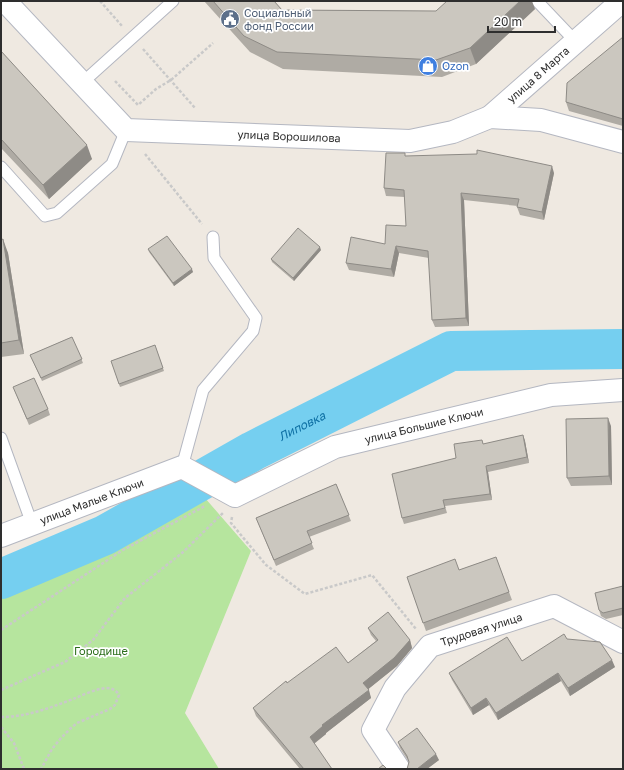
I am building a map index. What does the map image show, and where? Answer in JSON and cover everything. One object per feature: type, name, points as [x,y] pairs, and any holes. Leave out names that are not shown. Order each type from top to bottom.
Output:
[{"type":"street","points":[[5,1],[126,130]]},
{"type":"street","name":"улица 8 Марта","points":[[490,117],[622,1]]},
{"type":"street","name":"улица Ворошилова","points":[[126,130],[410,141],[453,132],[490,117],[541,120],[623,142]]},
{"type":"street","name":"улица Большие Ключи","points":[[230,504],[335,447],[551,395],[623,390]]},
{"type":"street","points":[[182,466],[230,504]]},
{"type":"street","name":"улица Малые Ключи","points":[[1,536],[182,466]]},
{"type":"street","name":"Трудовая улица","points":[[399,769],[373,730],[395,688],[430,646],[554,606],[623,642]]},
{"type":"lane","points":[[82,83],[173,1]]},
{"type":"lane","points":[[537,1],[576,42]]},
{"type":"lane","points":[[1,167],[45,216],[57,213],[112,164],[126,130]]},
{"type":"lane","points":[[182,466],[203,390],[253,331],[256,318],[214,258],[213,237]]},
{"type":"lane","points":[[1,438],[32,524]]},
{"type":"path","points":[[100,1],[195,108]]},
{"type":"path","points":[[115,81],[138,105],[156,89],[171,80],[213,43]]},
{"type":"path","points":[[126,130],[213,237]]},
{"type":"path","points":[[1,630],[123,550],[210,503],[230,504]]},
{"type":"path","points":[[1,690],[65,662],[93,640],[125,598],[182,553],[230,504]]},
{"type":"path","points":[[231,523],[266,565],[305,594],[372,575],[430,646]]},
{"type":"path","points":[[1,717],[23,715],[45,710],[90,692],[105,688],[116,691],[119,695],[115,705],[110,709],[77,723],[71,728],[52,749],[41,769]]},
{"type":"path","points":[[1,727],[14,743],[24,769]]},
{"type":"green space","name":"Городище","points":[[205,498],[251,551],[185,713],[219,769],[1,769],[1,585]]},
{"type":"building","points":[[213,1],[274,1],[282,10],[436,11],[447,1],[520,1],[470,48],[436,60],[277,52],[244,36]]},
{"type":"building","points":[[623,37],[623,119],[566,102],[567,83]]},
{"type":"building","points":[[1,51],[87,145],[43,185],[1,139]]},
{"type":"building","points":[[477,150],[552,166],[542,212],[517,207],[519,199],[461,193],[466,318],[432,320],[428,251],[396,246],[391,269],[346,263],[351,237],[385,244],[386,225],[406,226],[404,190],[384,188],[386,153],[405,153],[405,156],[477,154]]},
{"type":"building","points":[[298,228],[320,247],[293,278],[271,259]]},
{"type":"building","points":[[167,236],[192,269],[173,283],[148,249]]},
{"type":"building","points":[[3,239],[19,340],[1,343],[1,240]]},
{"type":"building","points":[[72,337],[82,359],[41,378],[30,355]]},
{"type":"building","points":[[155,345],[163,368],[119,384],[111,361]]},
{"type":"building","points":[[34,378],[48,409],[27,419],[13,387]]},
{"type":"building","points":[[608,418],[609,476],[567,478],[566,419]]},
{"type":"building","points":[[523,435],[527,457],[486,466],[490,494],[443,500],[445,508],[402,518],[392,474],[456,458],[454,444],[482,440],[483,444]]},
{"type":"building","points":[[336,484],[349,515],[307,531],[312,543],[274,560],[256,518]]},
{"type":"building","points":[[496,557],[509,592],[423,623],[407,577],[455,559],[459,570]]},
{"type":"building","points":[[623,586],[623,608],[603,613],[599,610],[595,593]]},
{"type":"building","points":[[388,612],[410,640],[394,658],[363,683],[369,690],[322,725],[323,726],[310,737],[332,769],[304,769],[253,708],[286,681],[287,683],[336,647],[348,663],[378,640],[368,628]]},
{"type":"building","points":[[564,634],[567,639],[600,642],[612,660],[568,688],[558,673],[496,713],[486,698],[471,708],[449,673],[507,637],[522,661]]},
{"type":"building","points":[[417,728],[436,754],[417,769],[407,769],[409,762],[407,756],[398,742]]},
{"type":"building","points":[[383,765],[387,769],[378,769]]},
{"type":"waterway","name":"Липовка","points":[[1,579],[105,535],[253,451],[451,351],[623,349]]},
{"type":"place","name":"Социальный фонд России","points":[[230,19]]},
{"type":"place","name":"Ozon","points":[[428,66]]}]
